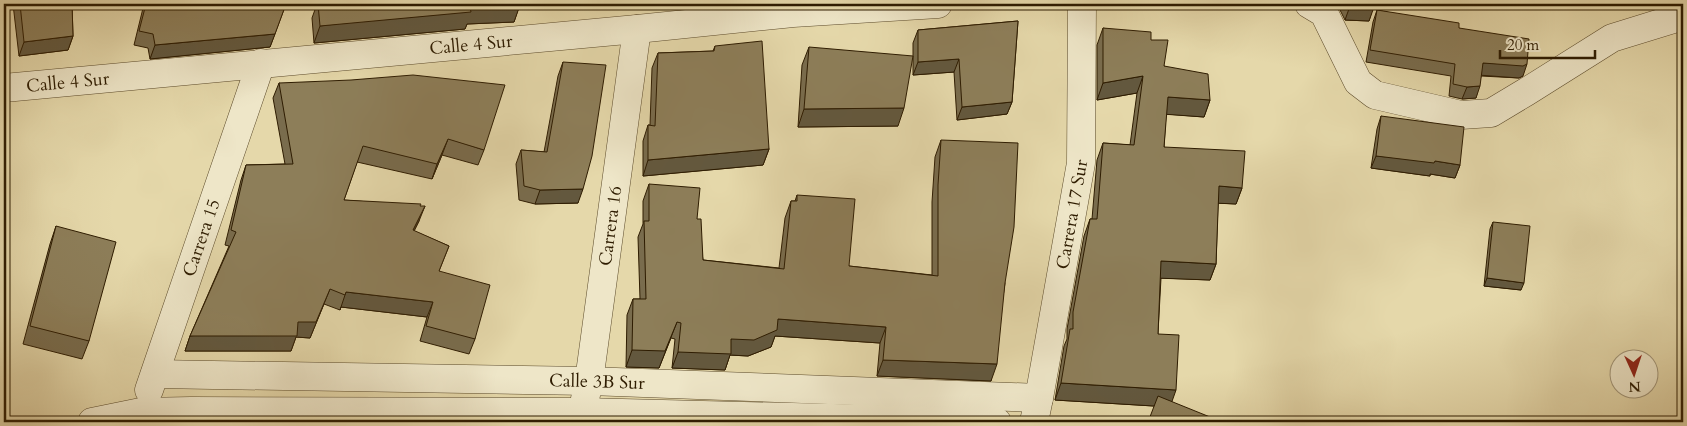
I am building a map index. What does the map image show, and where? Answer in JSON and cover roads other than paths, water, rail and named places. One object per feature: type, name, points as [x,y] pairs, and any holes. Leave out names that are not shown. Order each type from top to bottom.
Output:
[{"type":"street","name":"Calle 4 Sur","points":[[4,88],[793,13],[938,4]]},
{"type":"street","name":"Carrera 17 Sur","points":[[1036,410],[1081,163],[1082,4]]},
{"type":"street","points":[[1309,4],[1324,13],[1358,82],[1375,95],[1461,115],[1491,113],[1612,38],[1683,16]]},
{"type":"street","name":"Carrera 16","points":[[580,417],[589,381],[637,29]]},
{"type":"street","name":"Carrera 15","points":[[140,412],[155,374],[261,63]]},
{"type":"street","name":"Calle 3B Sur","points":[[155,374],[589,381],[1036,410]]},
{"type":"street","points":[[92,422],[140,412],[997,422]]}]
